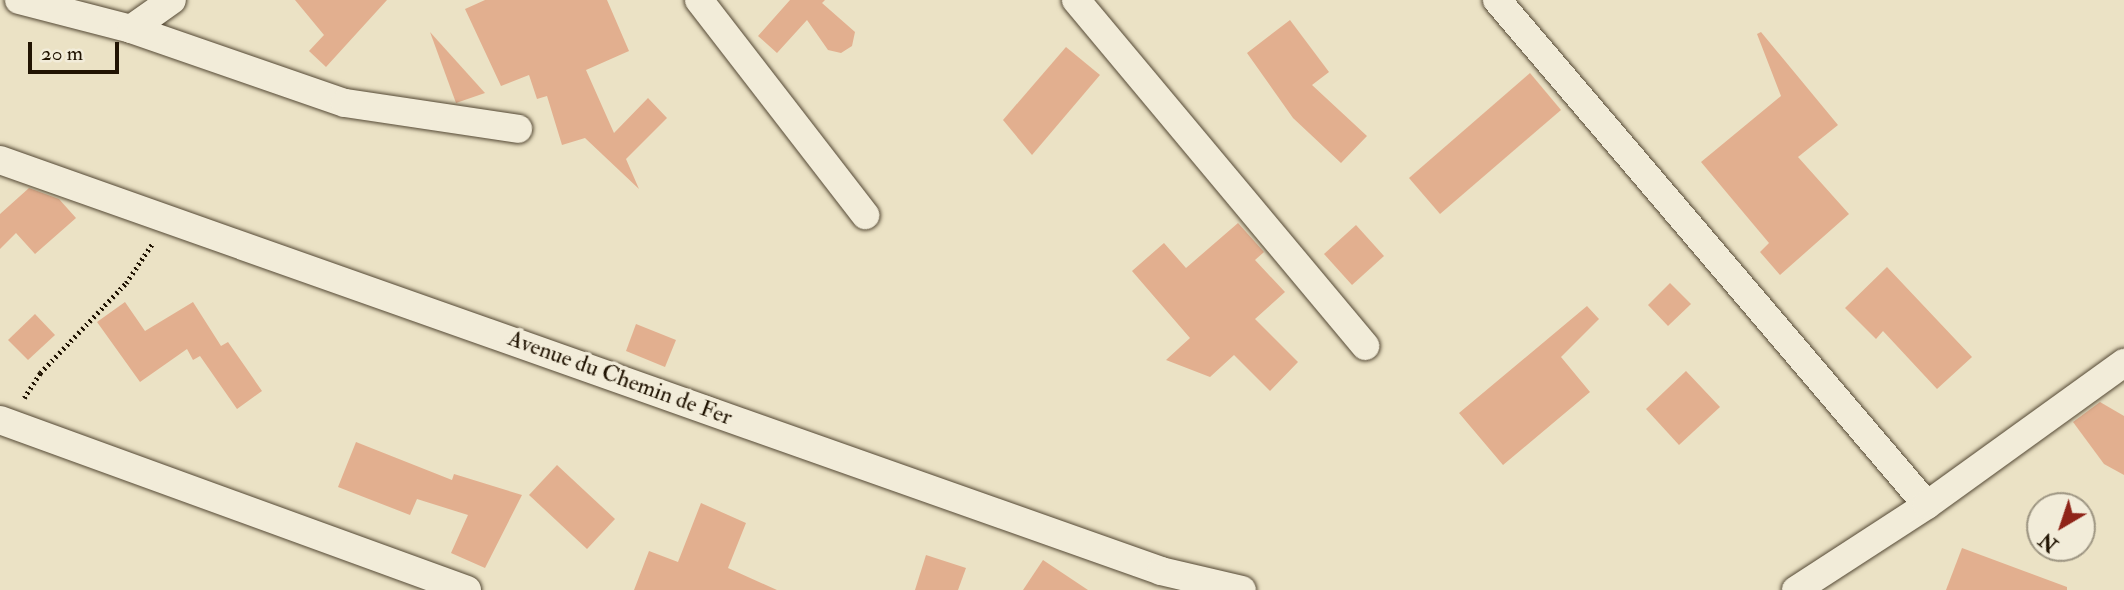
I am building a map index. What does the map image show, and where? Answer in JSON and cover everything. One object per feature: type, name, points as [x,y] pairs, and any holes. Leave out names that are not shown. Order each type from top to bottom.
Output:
[{"type":"street","points":[[19,0],[131,29],[345,103],[517,129]]},
{"type":"street","points":[[131,29],[172,0]]},
{"type":"street","points":[[699,0],[865,215]]},
{"type":"street","points":[[1076,0],[1365,346]]},
{"type":"street","points":[[1497,0],[1927,505]]},
{"type":"street","name":"Avenue du Chemin de Fer","points":[[0,160],[1148,566],[1222,587]]},
{"type":"street","points":[[1796,590],[1927,505],[2124,363]]},
{"type":"street","points":[[4,421],[467,590]]},
{"type":"path","points":[[4,421],[40,373],[126,283],[167,217]]},
{"type":"building","points":[[295,0],[387,0],[326,67],[309,51],[324,35]]},
{"type":"building","points":[[485,0],[607,0],[629,51],[586,70],[614,133],[648,98],[667,118],[626,159],[639,189],[585,138],[562,145],[547,96],[537,99],[529,75],[501,86],[465,9]]},
{"type":"building","points":[[790,0],[825,0],[822,3],[855,32],[852,46],[841,53],[828,50],[807,20],[777,53],[758,36]]},
{"type":"building","points":[[1290,20],[1329,72],[1312,85],[1367,136],[1341,163],[1293,118],[1247,53]]},
{"type":"building","points":[[430,32],[485,93],[456,103]]},
{"type":"building","points":[[1761,32],[1838,125],[1798,157],[1849,214],[1780,275],[1760,252],[1769,243],[1701,162],[1781,96],[1757,34]]},
{"type":"building","points":[[1066,47],[1100,75],[1032,155],[1003,120]]},
{"type":"building","points":[[1530,73],[1561,110],[1440,214],[1409,178]]},
{"type":"building","points":[[29,188],[59,199],[76,218],[35,254],[16,233],[0,249],[0,214]]},
{"type":"building","points":[[1238,223],[1264,252],[1255,260],[1285,292],[1255,319],[1298,362],[1270,391],[1234,355],[1210,377],[1166,360],[1190,338],[1132,271],[1164,243],[1186,268]]},
{"type":"building","points":[[1356,225],[1384,256],[1352,285],[1324,254]]},
{"type":"building","points":[[1887,267],[1972,357],[1937,389],[1883,331],[1876,339],[1845,308]]},
{"type":"building","points":[[1670,283],[1691,304],[1668,326],[1648,305]]},
{"type":"building","points":[[125,302],[145,331],[193,302],[221,346],[228,342],[262,391],[237,409],[200,356],[193,360],[187,349],[140,382],[97,322]]},
{"type":"building","points":[[1587,306],[1599,319],[1561,357],[1590,392],[1503,465],[1459,413]]},
{"type":"building","points":[[35,314],[55,335],[28,360],[8,340]]},
{"type":"building","points":[[636,324],[676,340],[665,367],[626,351]]},
{"type":"building","points":[[1686,371],[1720,407],[1679,445],[1646,409]]},
{"type":"building","points":[[2100,402],[2124,416],[2124,475],[2104,464],[2073,422]]},
{"type":"building","points":[[356,442],[452,480],[454,474],[522,495],[485,568],[451,553],[468,515],[417,499],[410,515],[338,487]]},
{"type":"building","points":[[557,465],[615,519],[587,549],[529,495]]},
{"type":"building","points":[[701,503],[746,523],[728,568],[777,590],[634,590],[649,551],[678,562]]},
{"type":"building","points":[[1962,548],[2067,587],[2067,590],[1946,590]]},
{"type":"building","points":[[926,555],[966,568],[958,590],[915,590]]},
{"type":"building","points":[[1043,560],[1088,590],[1023,590]]}]
